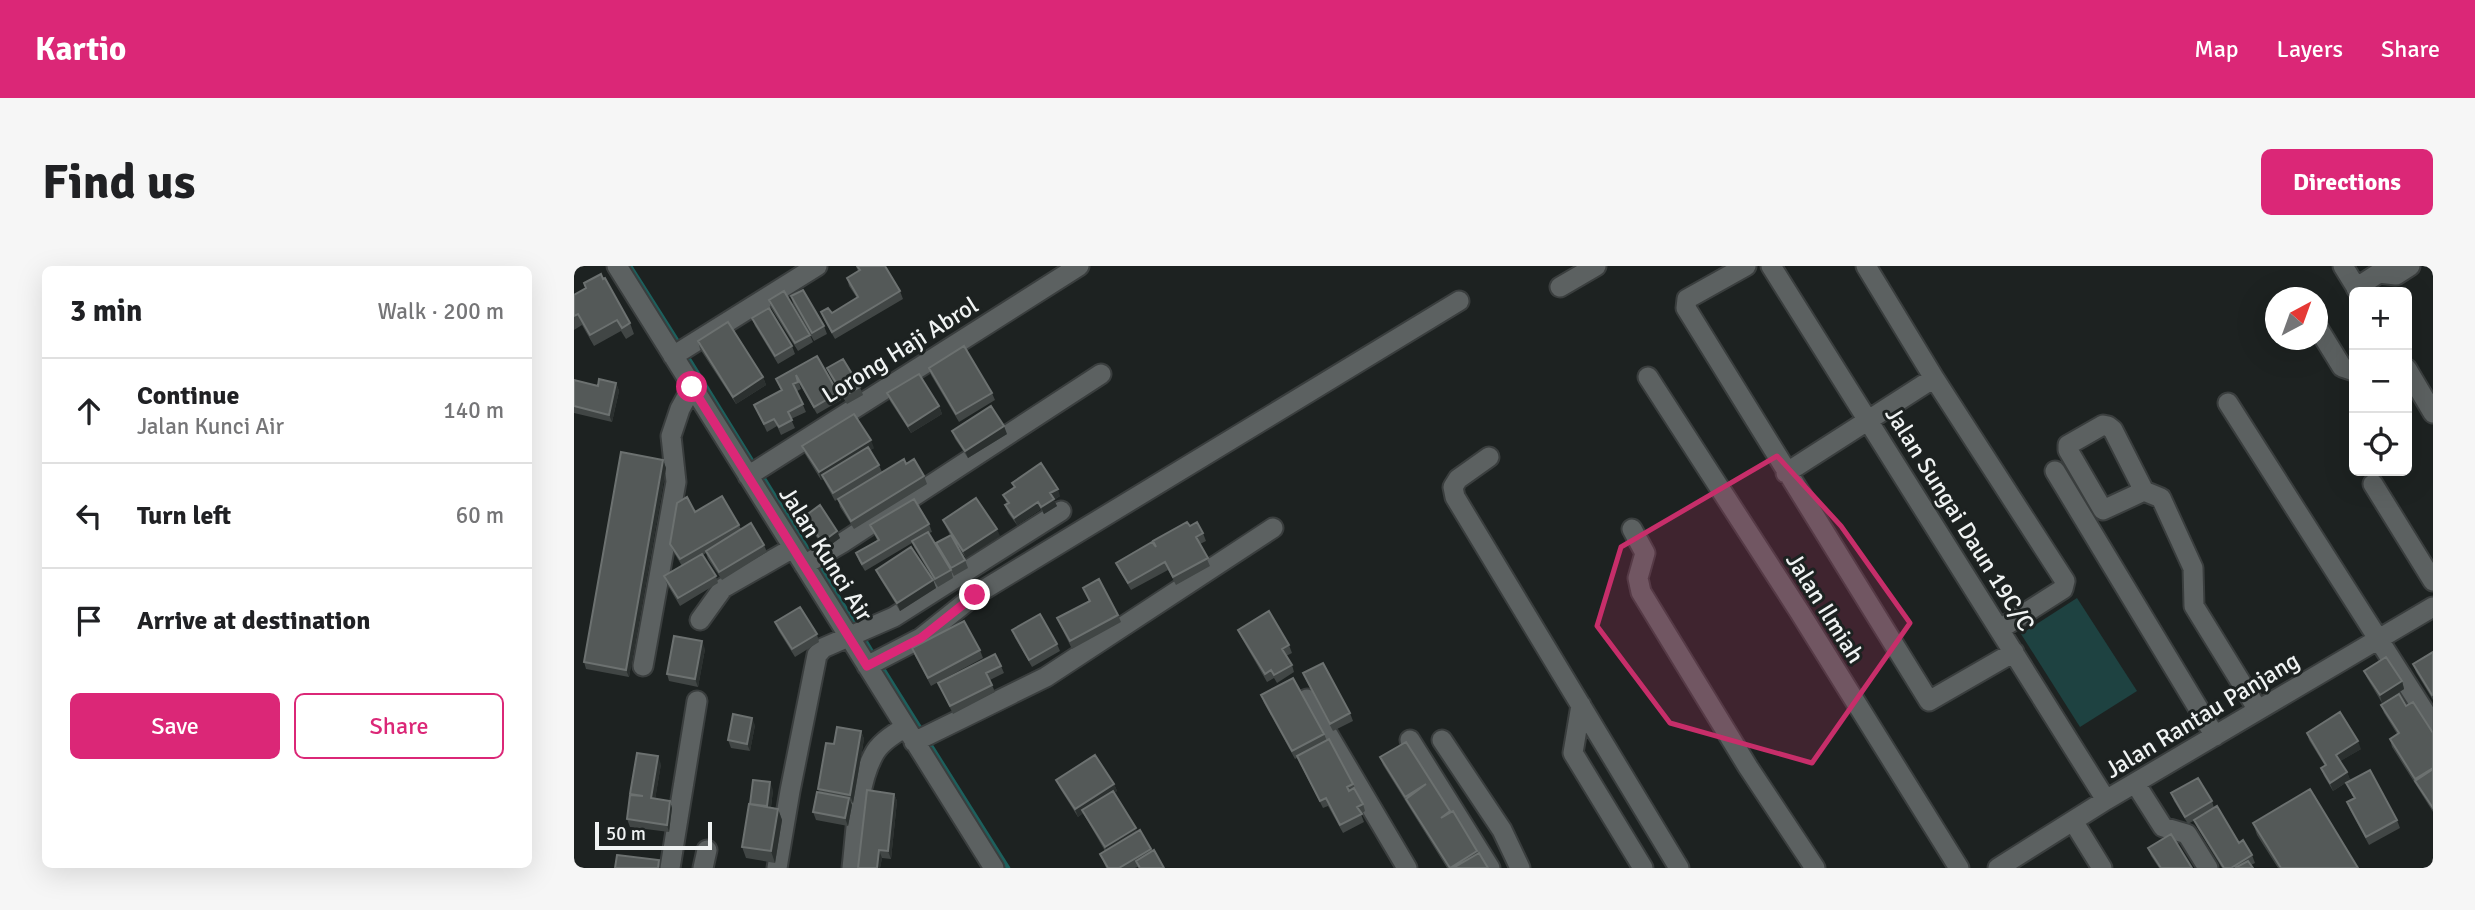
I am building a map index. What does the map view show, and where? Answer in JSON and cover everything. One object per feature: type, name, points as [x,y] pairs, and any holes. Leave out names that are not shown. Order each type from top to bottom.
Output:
[{"type":"street","name":"Jalan Kunci Air","points":[[617,266],[680,352],[692,387],[755,471],[793,548],[811,561],[874,662],[994,868]]},
{"type":"street","points":[[680,352],[817,266]]},
{"type":"street","name":"Lorong Haji Abrol","points":[[755,471],[1079,266]]},
{"type":"street","points":[[1560,287],[1596,266]]},
{"type":"street","points":[[1746,266],[1687,299],[1686,307],[1929,701],[2014,652]]},
{"type":"street","name":"Jalan Sungai Daun 19C/C","points":[[1771,266],[2106,800]]},
{"type":"street","points":[[1866,266],[1934,378],[2065,581],[2063,589],[2000,629]]},
{"type":"street","points":[[2343,266],[2355,287]]},
{"type":"street","points":[[2361,287],[2379,273],[2396,275],[2410,266]]},
{"type":"street","points":[[874,662],[921,638],[975,595],[1459,301]]},
{"type":"street","points":[[2328,344],[2342,367],[2349,369]]},
{"type":"street","points":[[811,561],[1101,373]]},
{"type":"street","name":"Jalan Ilmiah","points":[[1647,377],[1959,868]]},
{"type":"street","points":[[2412,377],[2433,413]]},
{"type":"street","points":[[1786,473],[1934,378]]},
{"type":"street","points":[[643,666],[676,482],[671,436],[680,409],[692,387]]},
{"type":"street","points":[[2228,403],[2433,725]]},
{"type":"street","points":[[1489,457],[1458,479],[1453,487],[1455,497],[1679,868]]},
{"type":"street","points":[[2055,471],[2215,736]]},
{"type":"street","points":[[2372,484],[2433,580]]},
{"type":"street","points":[[2152,494],[2193,568],[2194,606],[2258,710]]},
{"type":"street","points":[[777,868],[817,655],[823,648],[894,617],[1061,511]]},
{"type":"street","points":[[852,868],[863,786],[873,755],[887,740],[917,735],[1046,677],[1273,528]]},
{"type":"street","points":[[1632,529],[1645,553],[1638,578],[1641,592],[1748,767],[1815,868]]},
{"type":"street","points":[[700,621],[723,588],[793,548]]},
{"type":"street","name":"Jalan Rantau Panjang","points":[[1998,868],[2106,800],[2433,607]]},
{"type":"street","points":[[1307,699],[1406,868]]},
{"type":"street","points":[[670,868],[697,701]]},
{"type":"street","points":[[1581,705],[1573,753],[1643,868]]},
{"type":"street","points":[[1410,740],[1490,868]]},
{"type":"street","points":[[1441,740],[1502,830],[1520,868]]},
{"type":"street","points":[[2135,783],[2163,827],[2188,834],[2208,868]]},
{"type":"street","points":[[2073,821],[2102,868]]},
{"type":"highlighted area","points":[[1777,456],[1841,526],[1910,623],[1812,763],[1670,723],[1597,626],[1621,547]]},
{"type":"shaded area","points":[[2077,598],[2137,691],[2080,727],[2021,634]]},
{"type":"building","points":[[857,266],[885,266],[900,291],[832,332],[821,312],[828,308],[832,313],[858,297],[847,278],[860,270]]},
{"type":"building","points":[[601,274],[630,323],[622,328],[617,320],[590,335],[578,314],[574,316],[574,295],[586,288],[584,283]]},
{"type":"building","points":[[803,290],[824,326],[812,333],[791,296]]},
{"type":"building","points":[[784,291],[810,335],[795,343],[769,300]]},
{"type":"building","points":[[769,308],[792,346],[775,356],[752,318]]},
{"type":"building","points":[[728,322],[763,377],[733,397],[698,341]]},
{"type":"building","points":[[964,346],[992,393],[956,414],[929,368]]},
{"type":"building","points":[[817,356],[838,393],[814,407],[796,375],[798,382],[793,384],[803,404],[788,412],[792,420],[779,427],[774,419],[764,424],[754,405],[782,390],[776,379]]},
{"type":"building","points":[[843,359],[860,387],[844,396],[827,368]]},
{"type":"building","points":[[919,374],[939,406],[908,426],[887,393]]},
{"type":"building","points":[[599,379],[616,383],[609,415],[574,406],[574,380],[598,386]]},
{"type":"building","points":[[991,406],[1004,426],[965,451],[952,431]]},
{"type":"building","points":[[854,414],[871,440],[819,472],[802,446]]},
{"type":"building","points":[[868,447],[879,465],[833,493],[822,475]]},
{"type":"building","points":[[621,452],[663,460],[626,670],[584,662]]},
{"type":"building","points":[[904,459],[906,464],[914,459],[924,476],[851,521],[838,499]]},
{"type":"building","points":[[1041,463],[1058,489],[1050,493],[1054,499],[1041,507],[1038,502],[1014,518],[1005,505],[1009,503],[1003,495],[1015,487],[1012,483]]},
{"type":"building","points":[[722,496],[739,525],[680,559],[670,544],[677,503],[687,497],[695,512]]},
{"type":"building","points":[[976,498],[997,529],[963,551],[943,520]]},
{"type":"building","points":[[914,499],[929,524],[862,564],[856,553],[879,540],[870,525]]},
{"type":"building","points":[[820,505],[837,531],[822,542],[805,516]]},
{"type":"building","points":[[1187,522],[1190,526],[1197,522],[1203,533],[1196,537],[1208,558],[1173,577],[1165,562],[1128,583],[1116,563],[1152,542],[1156,547],[1153,541]]},
{"type":"building","points":[[751,523],[764,545],[719,572],[706,551]]},
{"type":"building","points":[[928,532],[951,570],[935,579],[912,541]]},
{"type":"building","points":[[951,535],[965,560],[951,568],[936,543]]},
{"type":"building","points":[[911,547],[933,580],[897,603],[876,570]]},
{"type":"building","points":[[702,554],[716,576],[678,598],[664,576]]},
{"type":"building","points":[[1099,579],[1118,615],[1070,641],[1057,618],[1090,601],[1083,588]]},
{"type":"building","points":[[800,607],[817,634],[792,649],[775,622]]},
{"type":"building","points":[[1269,611],[1289,645],[1282,649],[1292,665],[1274,675],[1271,670],[1265,674],[1238,630]]},
{"type":"building","points":[[1040,614],[1057,644],[1029,660],[1012,630]]},
{"type":"building","points":[[964,621],[980,650],[928,678],[912,648]]},
{"type":"building","points":[[674,636],[702,641],[695,679],[667,674]]},
{"type":"building","points":[[2433,652],[2433,694],[2432,695],[2413,664]]},
{"type":"building","points":[[995,654],[1001,666],[986,673],[992,685],[950,706],[938,683]]},
{"type":"building","points":[[2386,657],[2402,681],[2380,695],[2364,671]]},
{"type":"building","points":[[1323,663],[1350,713],[1330,724],[1303,673]]},
{"type":"building","points":[[1293,678],[1324,734],[1292,751],[1261,695]]},
{"type":"building","points":[[2399,694],[2406,706],[2413,702],[2433,733],[2433,768],[2415,779],[2390,739],[2399,733],[2381,705]]},
{"type":"building","points":[[2340,712],[2358,741],[2336,755],[2347,772],[2330,783],[2321,768],[2326,765],[2307,733]]},
{"type":"building","points":[[733,714],[752,718],[747,744],[728,740]]},
{"type":"building","points":[[837,727],[861,731],[850,795],[818,789],[826,743],[834,744]]},
{"type":"building","points":[[1329,739],[1353,784],[1347,787],[1349,791],[1354,788],[1363,804],[1357,807],[1362,814],[1340,825],[1326,798],[1320,801],[1297,756]]},
{"type":"building","points":[[1406,742],[1450,811],[1441,818],[1453,811],[1477,851],[1450,868],[1406,799],[1426,784],[1405,797],[1380,757]]},
{"type":"building","points":[[637,753],[658,756],[651,798],[670,801],[667,825],[627,819],[630,795],[643,796],[630,794]]},
{"type":"building","points":[[1095,755],[1114,784],[1075,809],[1056,780]]},
{"type":"building","points":[[2433,769],[2433,808],[2415,781]]},
{"type":"building","points":[[2370,770],[2397,820],[2366,837],[2347,802],[2355,798],[2346,783]]},
{"type":"building","points":[[2198,778],[2212,801],[2185,817],[2171,793]]},
{"type":"building","points":[[753,780],[770,782],[767,806],[750,804]]},
{"type":"building","points":[[2310,789],[2358,868],[2281,868],[2253,823]]},
{"type":"building","points":[[867,790],[894,794],[888,851],[879,850],[877,868],[858,868]]},
{"type":"building","points":[[1113,791],[1136,828],[1105,847],[1082,810]]},
{"type":"building","points":[[817,792],[849,798],[845,818],[813,812]]},
{"type":"building","points":[[749,804],[778,809],[771,851],[742,847]]},
{"type":"building","points":[[2217,806],[2239,843],[2243,840],[2252,855],[2231,868],[2224,868],[2194,820]]},
{"type":"building","points":[[1140,830],[1151,849],[1119,868],[1108,868],[1100,854]]},
{"type":"building","points":[[2171,834],[2192,868],[2161,868],[2148,848]]},
{"type":"building","points":[[1154,850],[1164,868],[1140,868],[1136,861]]},
{"type":"building","points":[[1479,853],[1488,868],[1453,868]]},
{"type":"building","points":[[617,855],[659,860],[658,868],[615,868]]},
{"type":"building","points":[[2248,861],[2253,868],[2235,868]]},
{"type":"waterway","points":[[630,266],[680,345]]},
{"type":"waterway","points":[[687,356],[754,464]]},
{"type":"waterway","points":[[761,474],[812,556]]},
{"type":"waterway","points":[[817,563],[857,627]]},
{"type":"waterway","points":[[863,637],[875,657]]},
{"type":"waterway","points":[[880,664],[922,731]]},
{"type":"waterway","points":[[928,741],[1008,868]]},
{"type":"route","points":[[692,387],[867,666],[921,638],[975,595]]}]
